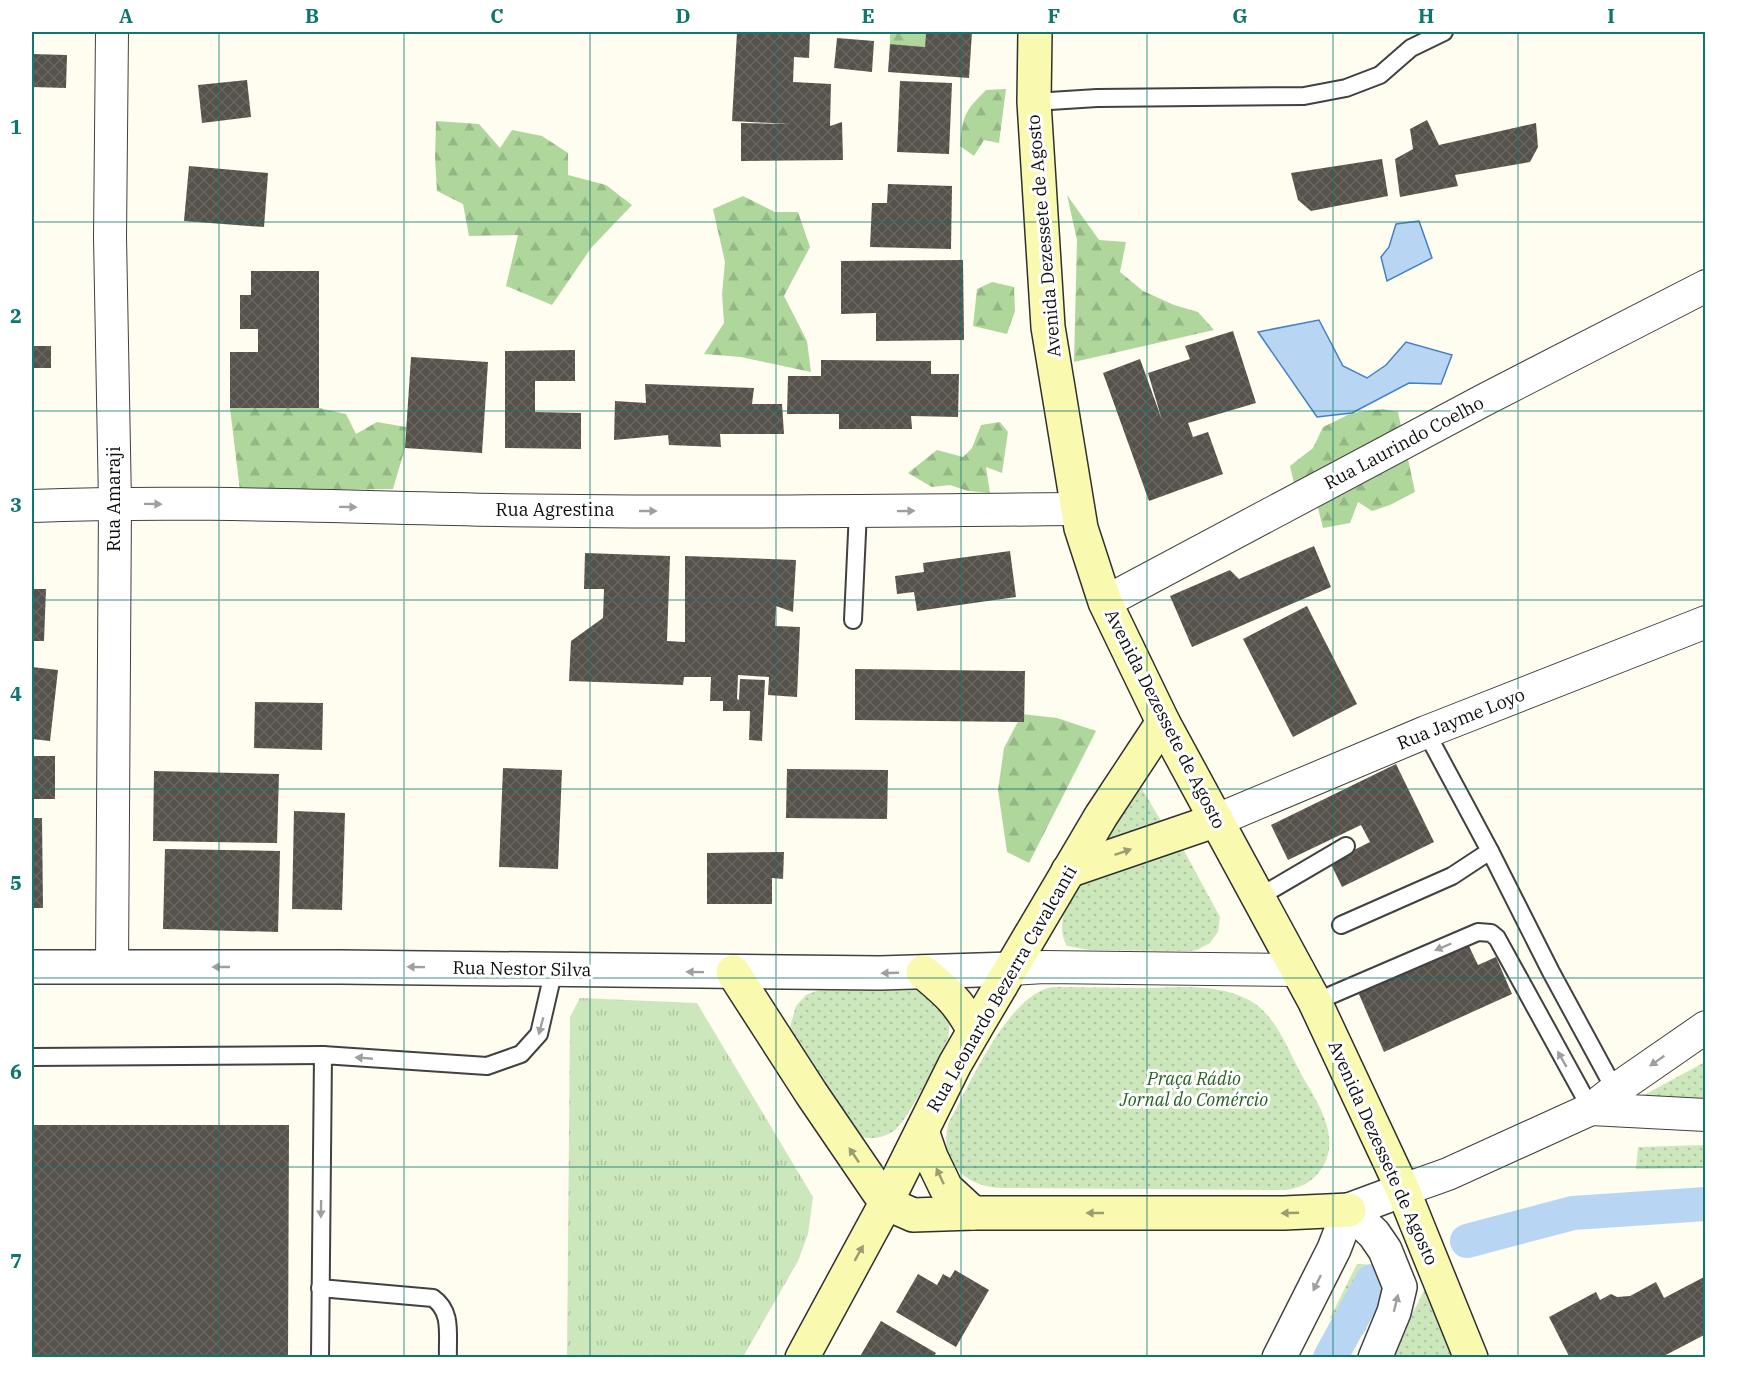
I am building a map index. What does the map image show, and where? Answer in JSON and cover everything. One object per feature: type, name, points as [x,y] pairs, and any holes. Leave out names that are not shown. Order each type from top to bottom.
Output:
[{"type":"main road","name":"Avenida Dezessete de Agosto","points":[[1035,32],[1034,102],[1048,327],[1081,528],[1105,602],[1163,722],[1315,1002],[1403,1190],[1471,1358]]},
{"type":"main road","name":"Rua Leonardo Bezerra Cavalcanti","points":[[802,1358],[886,1203],[974,1031],[1129,771],[1163,722]]},
{"type":"main road","points":[[1068,871],[1217,820]]},
{"type":"main road","points":[[733,972],[886,1203],[913,1215],[1284,1213],[1349,1210]]},
{"type":"main road","points":[[923,972],[949,993],[962,1008],[974,1031]]},
{"type":"main road","points":[[922,1131],[946,1188],[973,1213]]},
{"type":"street","name":"Rua Amaraji","points":[[112,32],[110,237],[115,503],[112,967]]},
{"type":"street","name":"Rua Laurindo Coelho","points":[[1105,602],[1484,400],[1706,286]]},
{"type":"street","name":"Rua Agrestina","points":[[32,506],[115,503],[502,510],[1078,509]]},
{"type":"street","name":"Rua Jayme Loyo","points":[[1217,820],[1426,732],[1706,622]]},
{"type":"street","name":"Rua Nestor Silva","points":[[32,967],[733,972],[923,972],[1012,969]]},
{"type":"street","points":[[1012,969],[1298,970]]},
{"type":"street","points":[[1279,1358],[1334,1249],[1349,1210],[1448,1174],[1591,1109],[1706,1027]]},
{"type":"street","points":[[1591,1109],[1706,1115]]},
{"type":"street","points":[[1349,1210],[1374,1234],[1385,1250],[1400,1287],[1394,1312],[1375,1358]]},
{"type":"street","points":[[1334,1249],[1358,1250],[1392,1266]]},
{"type":"lane","points":[[1034,102],[1097,98],[1304,96],[1346,88],[1380,75],[1411,48],[1444,32]]},
{"type":"lane","points":[[853,620],[858,511]]},
{"type":"lane","points":[[1426,732],[1615,1090]]},
{"type":"lane","points":[[1259,897],[1346,846]]},
{"type":"lane","points":[[1341,925],[1452,876],[1490,851]]},
{"type":"lane","points":[[1315,1002],[1478,932],[1491,933],[1497,938],[1591,1109]]},
{"type":"lane","points":[[32,1057],[323,1055],[487,1066],[521,1054],[539,1034],[554,969]]},
{"type":"lane","points":[[320,1358],[323,1055]]},
{"type":"lane","points":[[320,1288],[433,1298],[441,1304],[447,1315],[448,1358]]},
{"type":"green space","points":[[890,32],[926,32],[925,47],[890,44]]},
{"type":"green space","points":[[1006,89],[999,143],[984,140],[974,156],[960,146],[966,115],[986,90]]},
{"type":"green space","points":[[436,121],[479,124],[500,148],[512,130],[542,136],[568,153],[568,175],[606,185],[632,205],[591,248],[552,305],[506,286],[518,235],[469,236],[463,204],[437,191]]},
{"type":"green space","points":[[1067,195],[1099,240],[1126,242],[1120,272],[1143,291],[1174,305],[1198,312],[1214,330],[1074,362],[1077,240]]},
{"type":"green space","points":[[743,196],[775,212],[798,212],[810,247],[784,296],[807,341],[811,372],[741,357],[704,354],[724,323],[722,294],[725,262],[713,209]]},
{"type":"green space","points":[[992,282],[1014,287],[1015,311],[1007,334],[973,326],[977,289]]},
{"type":"green space","points":[[230,408],[319,408],[346,414],[356,434],[377,422],[406,427],[405,448],[393,489],[240,491]]},
{"type":"green space","points":[[1383,409],[1398,412],[1415,492],[1372,511],[1358,502],[1350,523],[1323,528],[1318,508],[1300,509],[1290,466],[1313,448],[1323,427],[1352,413]]},
{"type":"green space","points":[[1000,422],[1008,432],[1002,473],[986,467],[990,493],[968,491],[950,485],[932,487],[908,473],[937,450],[963,457],[972,448],[981,425]]},
{"type":"green space","points":[[1022,714],[1057,718],[1096,731],[1029,863],[1007,852],[998,790],[1004,748]]},
{"type":"green space","points":[[1139,784],[1166,829],[1103,847]]},
{"type":"green space","points":[[1181,845],[1220,917],[1218,932],[1210,943],[1197,950],[1189,951],[1089,950],[1067,946],[1062,921],[1075,880]]},
{"type":"green space","name":"Praça Rádio Jornal do Comércio","points":[[1052,987],[1209,988],[1235,994],[1257,1005],[1279,1031],[1325,1120],[1329,1134],[1329,1147],[1319,1172],[1304,1185],[1284,1190],[1002,1188],[976,1183],[966,1177],[957,1169],[947,1149],[946,1136],[949,1122],[979,1065],[1006,1023],[1020,1006],[1036,994]]},
{"type":"green space","points":[[916,989],[927,994],[944,1012],[949,1026],[948,1038],[902,1123],[887,1135],[877,1138],[856,1136],[791,1035],[790,1027],[796,1006],[806,995],[819,990]]},
{"type":"green space","points":[[580,998],[697,1003],[813,1197],[808,1234],[798,1261],[743,1357],[567,1357],[570,1017]]},
{"type":"green space","points":[[1705,1062],[1705,1100],[1633,1101]]},
{"type":"green space","points":[[1705,1145],[1705,1168],[1636,1169],[1638,1147]]},
{"type":"green space","points":[[1357,1264],[1374,1267],[1387,1279],[1383,1296],[1363,1335],[1330,1318]]},
{"type":"green space","points":[[1426,1287],[1451,1357],[1390,1357]]},
{"type":"water","points":[[1419,221],[1432,258],[1387,281],[1381,257],[1389,247],[1396,224]]},
{"type":"water","points":[[1319,320],[1343,366],[1367,378],[1386,365],[1406,342],[1452,355],[1441,384],[1409,383],[1352,413],[1317,417],[1258,332]]},
{"type":"building","points":[[737,32],[810,32],[809,58],[794,57],[793,82],[831,84],[830,126],[842,122],[843,160],[741,161],[741,123],[790,124],[732,121]]},
{"type":"building","points":[[926,32],[972,32],[969,78],[888,72],[890,44],[925,47]]},
{"type":"building","points":[[837,38],[874,41],[872,72],[834,68]]},
{"type":"building","points":[[32,54],[67,55],[66,88],[32,87]]},
{"type":"building","points":[[247,80],[251,117],[202,123],[198,85]]},
{"type":"building","points":[[900,81],[952,83],[949,154],[897,152]]},
{"type":"building","points":[[1427,120],[1439,145],[1536,123],[1538,147],[1530,162],[1455,175],[1458,186],[1400,197],[1395,159],[1413,149],[1410,129]]},
{"type":"building","points":[[1382,159],[1388,196],[1311,211],[1298,200],[1291,173]]},
{"type":"building","points":[[189,166],[268,173],[264,227],[184,221]]},
{"type":"building","points":[[888,184],[952,186],[951,249],[870,247],[872,203],[887,203]]},
{"type":"building","points":[[963,260],[964,340],[876,341],[876,313],[841,314],[841,261]]},
{"type":"building","points":[[251,271],[319,271],[319,408],[230,408],[230,352],[258,352],[258,329],[240,329],[240,295],[251,295]]},
{"type":"building","points":[[1233,331],[1256,403],[1188,423],[1193,437],[1208,432],[1223,474],[1149,501],[1103,373],[1140,359],[1162,420],[1148,373],[1190,359],[1185,346]]},
{"type":"building","points":[[32,346],[51,346],[51,368],[32,368]]},
{"type":"building","points":[[575,350],[575,381],[535,381],[535,412],[581,413],[581,449],[505,448],[505,351]]},
{"type":"building","points":[[411,357],[488,362],[482,453],[405,448]]},
{"type":"building","points":[[821,360],[931,361],[931,374],[959,374],[958,417],[911,416],[912,429],[839,429],[839,414],[787,414],[788,376],[821,376]]},
{"type":"building","points":[[645,384],[754,388],[752,404],[782,404],[784,434],[720,434],[721,447],[669,445],[668,435],[614,440],[615,401],[646,403]]},
{"type":"building","points":[[1314,546],[1331,587],[1192,647],[1170,596],[1230,570],[1239,579]]},
{"type":"building","points":[[1010,551],[1016,597],[917,611],[914,592],[897,594],[895,576],[924,572],[923,563]]},
{"type":"building","points":[[585,553],[670,556],[667,641],[685,642],[685,556],[796,560],[793,612],[776,606],[775,626],[800,627],[797,697],[768,695],[769,677],[738,675],[737,699],[739,700],[740,679],[765,680],[762,741],[749,740],[750,711],[723,711],[723,701],[710,701],[711,677],[684,677],[683,685],[569,681],[571,641],[603,618],[604,589],[584,589]]},
{"type":"building","points":[[32,589],[46,589],[44,641],[32,641]]},
{"type":"building","points":[[1307,606],[1357,704],[1293,737],[1243,639]]},
{"type":"building","points":[[32,667],[58,670],[50,741],[32,739]]},
{"type":"building","points":[[855,669],[1025,671],[1024,722],[855,720]]},
{"type":"building","points":[[255,702],[323,703],[322,750],[254,748]]},
{"type":"building","points":[[32,756],[55,756],[55,799],[32,799]]},
{"type":"building","points":[[1396,764],[1434,842],[1342,887],[1330,862],[1370,842],[1361,825],[1288,860],[1271,825]]},
{"type":"building","points":[[503,768],[562,770],[558,869],[499,867]]},
{"type":"building","points":[[787,769],[888,770],[887,819],[786,818]]},
{"type":"building","points":[[154,771],[279,774],[277,843],[153,841]]},
{"type":"building","points":[[294,811],[345,813],[342,910],[292,909]]},
{"type":"building","points":[[32,818],[42,818],[43,908],[32,908]]},
{"type":"building","points":[[165,849],[280,851],[278,932],[163,929]]},
{"type":"building","points":[[784,852],[783,879],[772,878],[772,904],[707,904],[707,853]]},
{"type":"building","points":[[1467,942],[1478,965],[1496,957],[1512,994],[1384,1052],[1358,992]]},
{"type":"building","points":[[32,1125],[289,1125],[288,1358],[32,1358]]},
{"type":"building","points":[[955,1270],[989,1290],[956,1347],[896,1312],[918,1274],[937,1285],[943,1274],[950,1278]]},
{"type":"building","points":[[1706,1276],[1706,1334],[1660,1358],[1570,1358],[1549,1317],[1596,1292],[1600,1300],[1611,1294],[1617,1297],[1630,1296],[1656,1282],[1664,1298]]},
{"type":"building","points":[[881,1321],[936,1353],[933,1358],[859,1358]]},
{"type":"waterway","points":[[1467,1241],[1573,1213],[1706,1204]]},
{"type":"waterway","points":[[1330,1358],[1372,1281]]}]
